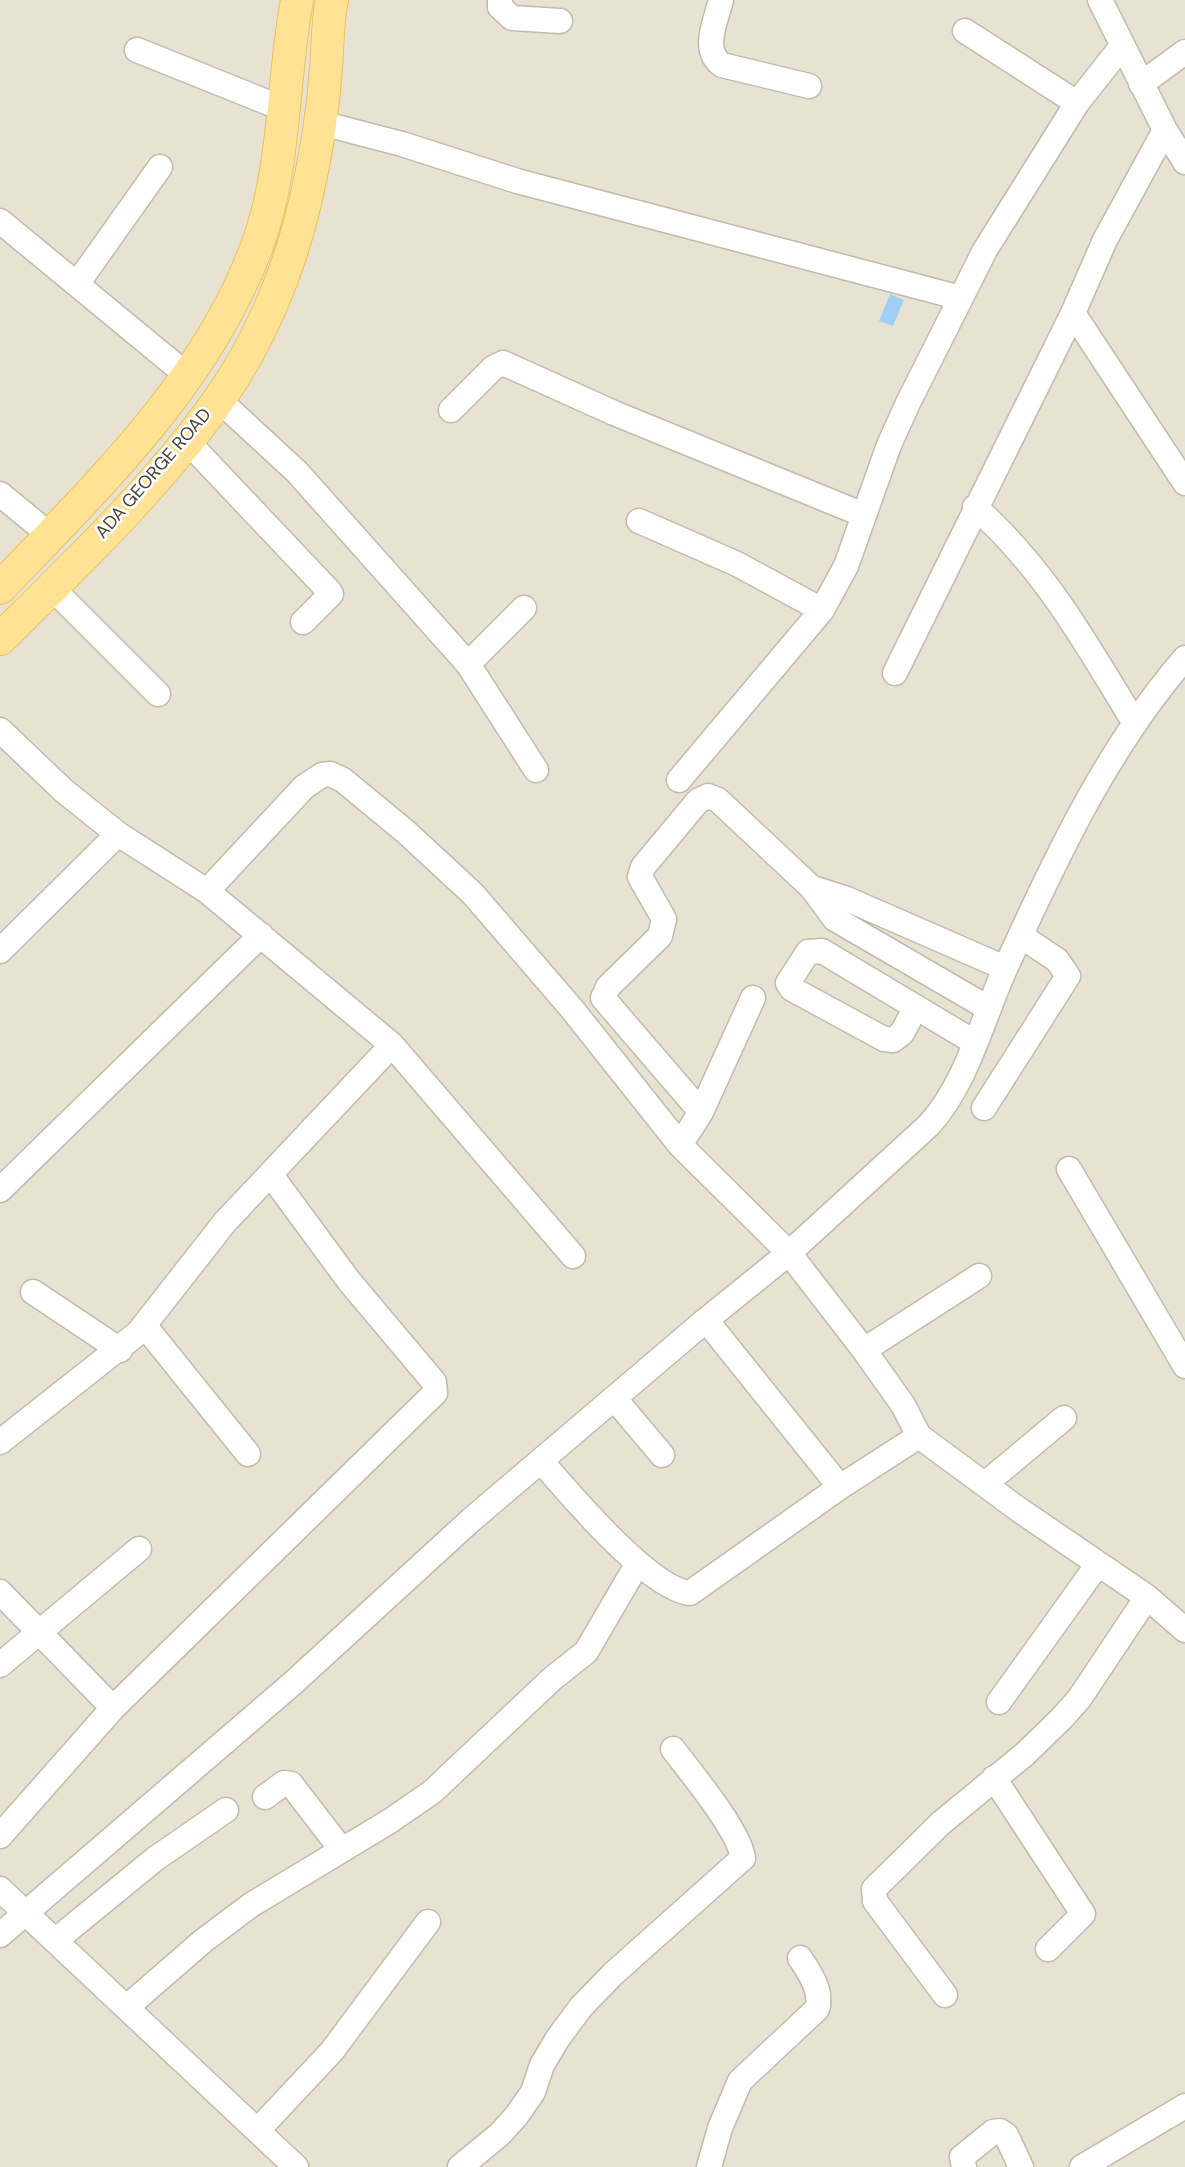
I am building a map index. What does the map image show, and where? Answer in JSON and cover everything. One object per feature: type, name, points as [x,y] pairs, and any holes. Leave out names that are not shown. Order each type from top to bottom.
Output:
[{"type":"main road","name":"ADA GEORGE ROAD","points":[[0,588],[155,421],[188,376],[224,317],[257,246],[284,109],[297,0]]},
{"type":"main road","name":"ADA GEORGE ROAD","points":[[0,639],[187,441],[219,400],[254,340],[284,274],[306,201],[321,122],[332,0]]},
{"type":"street","points":[[500,0],[500,7],[512,18],[560,21]]},
{"type":"street","points":[[721,0],[710,50],[714,60],[722,65],[808,86]]},
{"type":"street","points":[[1100,0],[1165,130],[1185,162]]},
{"type":"street","points":[[965,31],[1077,103]]},
{"type":"street","points":[[679,780],[822,610],[846,566],[899,424],[985,250],[1077,103],[1122,46]]},
{"type":"street","points":[[137,50],[284,109]]},
{"type":"street","points":[[1141,84],[1185,52]]},
{"type":"street","points":[[321,122],[402,144],[517,181],[961,298]]},
{"type":"street","points":[[895,673],[1073,313],[1133,184],[1165,130]]},
{"type":"street","points":[[77,284],[160,167]]},
{"type":"street","points":[[0,221],[188,376]]},
{"type":"street","points":[[1073,313],[1185,483]]},
{"type":"street","points":[[451,410],[493,368],[503,363],[614,413],[864,515]]},
{"type":"street","points":[[219,400],[297,472],[468,664],[536,770]]},
{"type":"street","points":[[187,441],[331,594],[303,622]]},
{"type":"street","points":[[0,494],[50,535]]},
{"type":"street","points":[[975,507],[1011,538],[1044,580],[1134,722]]},
{"type":"street","points":[[639,521],[737,564],[822,610]]},
{"type":"street","points":[[51,587],[158,694]]},
{"type":"street","points":[[468,664],[524,608]]},
{"type":"street","points":[[0,1935],[293,1683],[409,1575],[706,1320],[789,1253],[947,1106],[1005,968],[1067,839],[1111,757],[1134,722],[1185,658]]},
{"type":"street","points":[[0,730],[64,791],[118,834],[206,891],[392,1045],[573,1256]]},
{"type":"street","points":[[206,891],[304,787],[322,775],[330,774],[343,780],[406,832],[472,894],[572,1009],[681,1145],[789,1253],[864,1350],[903,1405],[919,1436],[1147,1597],[1185,1630]]},
{"type":"street","points":[[701,1112],[607,1006],[603,998],[608,987],[660,936],[664,919],[640,877],[643,867],[698,801],[708,796],[718,800],[812,888],[835,919],[988,1008]]},
{"type":"street","points":[[0,951],[118,834]]},
{"type":"street","points":[[812,888],[862,905],[1005,968]]},
{"type":"street","points":[[850,928],[862,905]]},
{"type":"street","points":[[0,1190],[261,935]]},
{"type":"street","points":[[984,1108],[1068,976],[1057,960],[1021,936]]},
{"type":"street","points":[[936,977],[952,945]]},
{"type":"street","points":[[916,1007],[902,1033],[893,1040],[884,1039],[792,989],[788,983],[808,951],[815,949],[916,1007],[1005,1075]]},
{"type":"street","points":[[681,1145],[701,1112],[753,998]]},
{"type":"street","points":[[0,1442],[120,1350],[144,1325],[225,1222],[392,1045]]},
{"type":"street","points":[[1069,1169],[1185,1366]]},
{"type":"street","points":[[0,1836],[113,1709],[435,1393],[434,1382],[349,1281],[271,1175]]},
{"type":"street","points":[[864,1350],[979,1276]]},
{"type":"street","points":[[33,1292],[120,1350]]},
{"type":"street","points":[[706,1320],[839,1487]]},
{"type":"street","points":[[144,1325],[248,1454]]},
{"type":"street","points":[[614,1398],[662,1455]]},
{"type":"street","points":[[985,1484],[1064,1418]]},
{"type":"street","points":[[541,1461],[638,1563],[680,1592],[690,1593],[839,1487],[919,1436]]},
{"type":"street","points":[[0,1665],[139,1549]]},
{"type":"street","points":[[127,2007],[203,1941],[251,1905],[432,1792],[553,1678],[586,1652],[638,1563]]},
{"type":"street","points":[[999,1702],[1098,1564]]},
{"type":"street","points":[[0,1592],[113,1709]]},
{"type":"street","points":[[946,1995],[880,1909],[874,1889],[941,1823],[1025,1754],[1079,1699],[1147,1597]]},
{"type":"street","points":[[460,2167],[493,2140],[517,2115],[533,2092],[542,2065],[581,2007],[613,1974],[743,1858],[740,1845],[673,1749]]},
{"type":"street","points":[[994,1778],[1083,1914],[1048,1949]]},
{"type":"street","points":[[265,1797],[284,1783],[291,1784],[341,1849]]},
{"type":"street","points":[[56,1940],[145,1867],[226,1810]]},
{"type":"street","points":[[0,1889],[296,2167]]},
{"type":"street","points":[[258,2130],[332,2051],[428,1922]]},
{"type":"street","points":[[709,2167],[720,2128],[740,2081],[817,2009],[819,2003],[814,1980],[800,1958]]},
{"type":"street","points":[[1082,2167],[1109,2160],[1185,2105]]},
{"type":"street","points":[[964,2167],[962,2157],[993,2132],[1000,2131],[1006,2135],[1021,2167]]},
{"type":"shaded area","points":[[0,0],[1185,0],[1185,2167],[0,2167]]},
{"type":"water","points":[[890,294],[904,300],[893,326],[879,321]]}]
